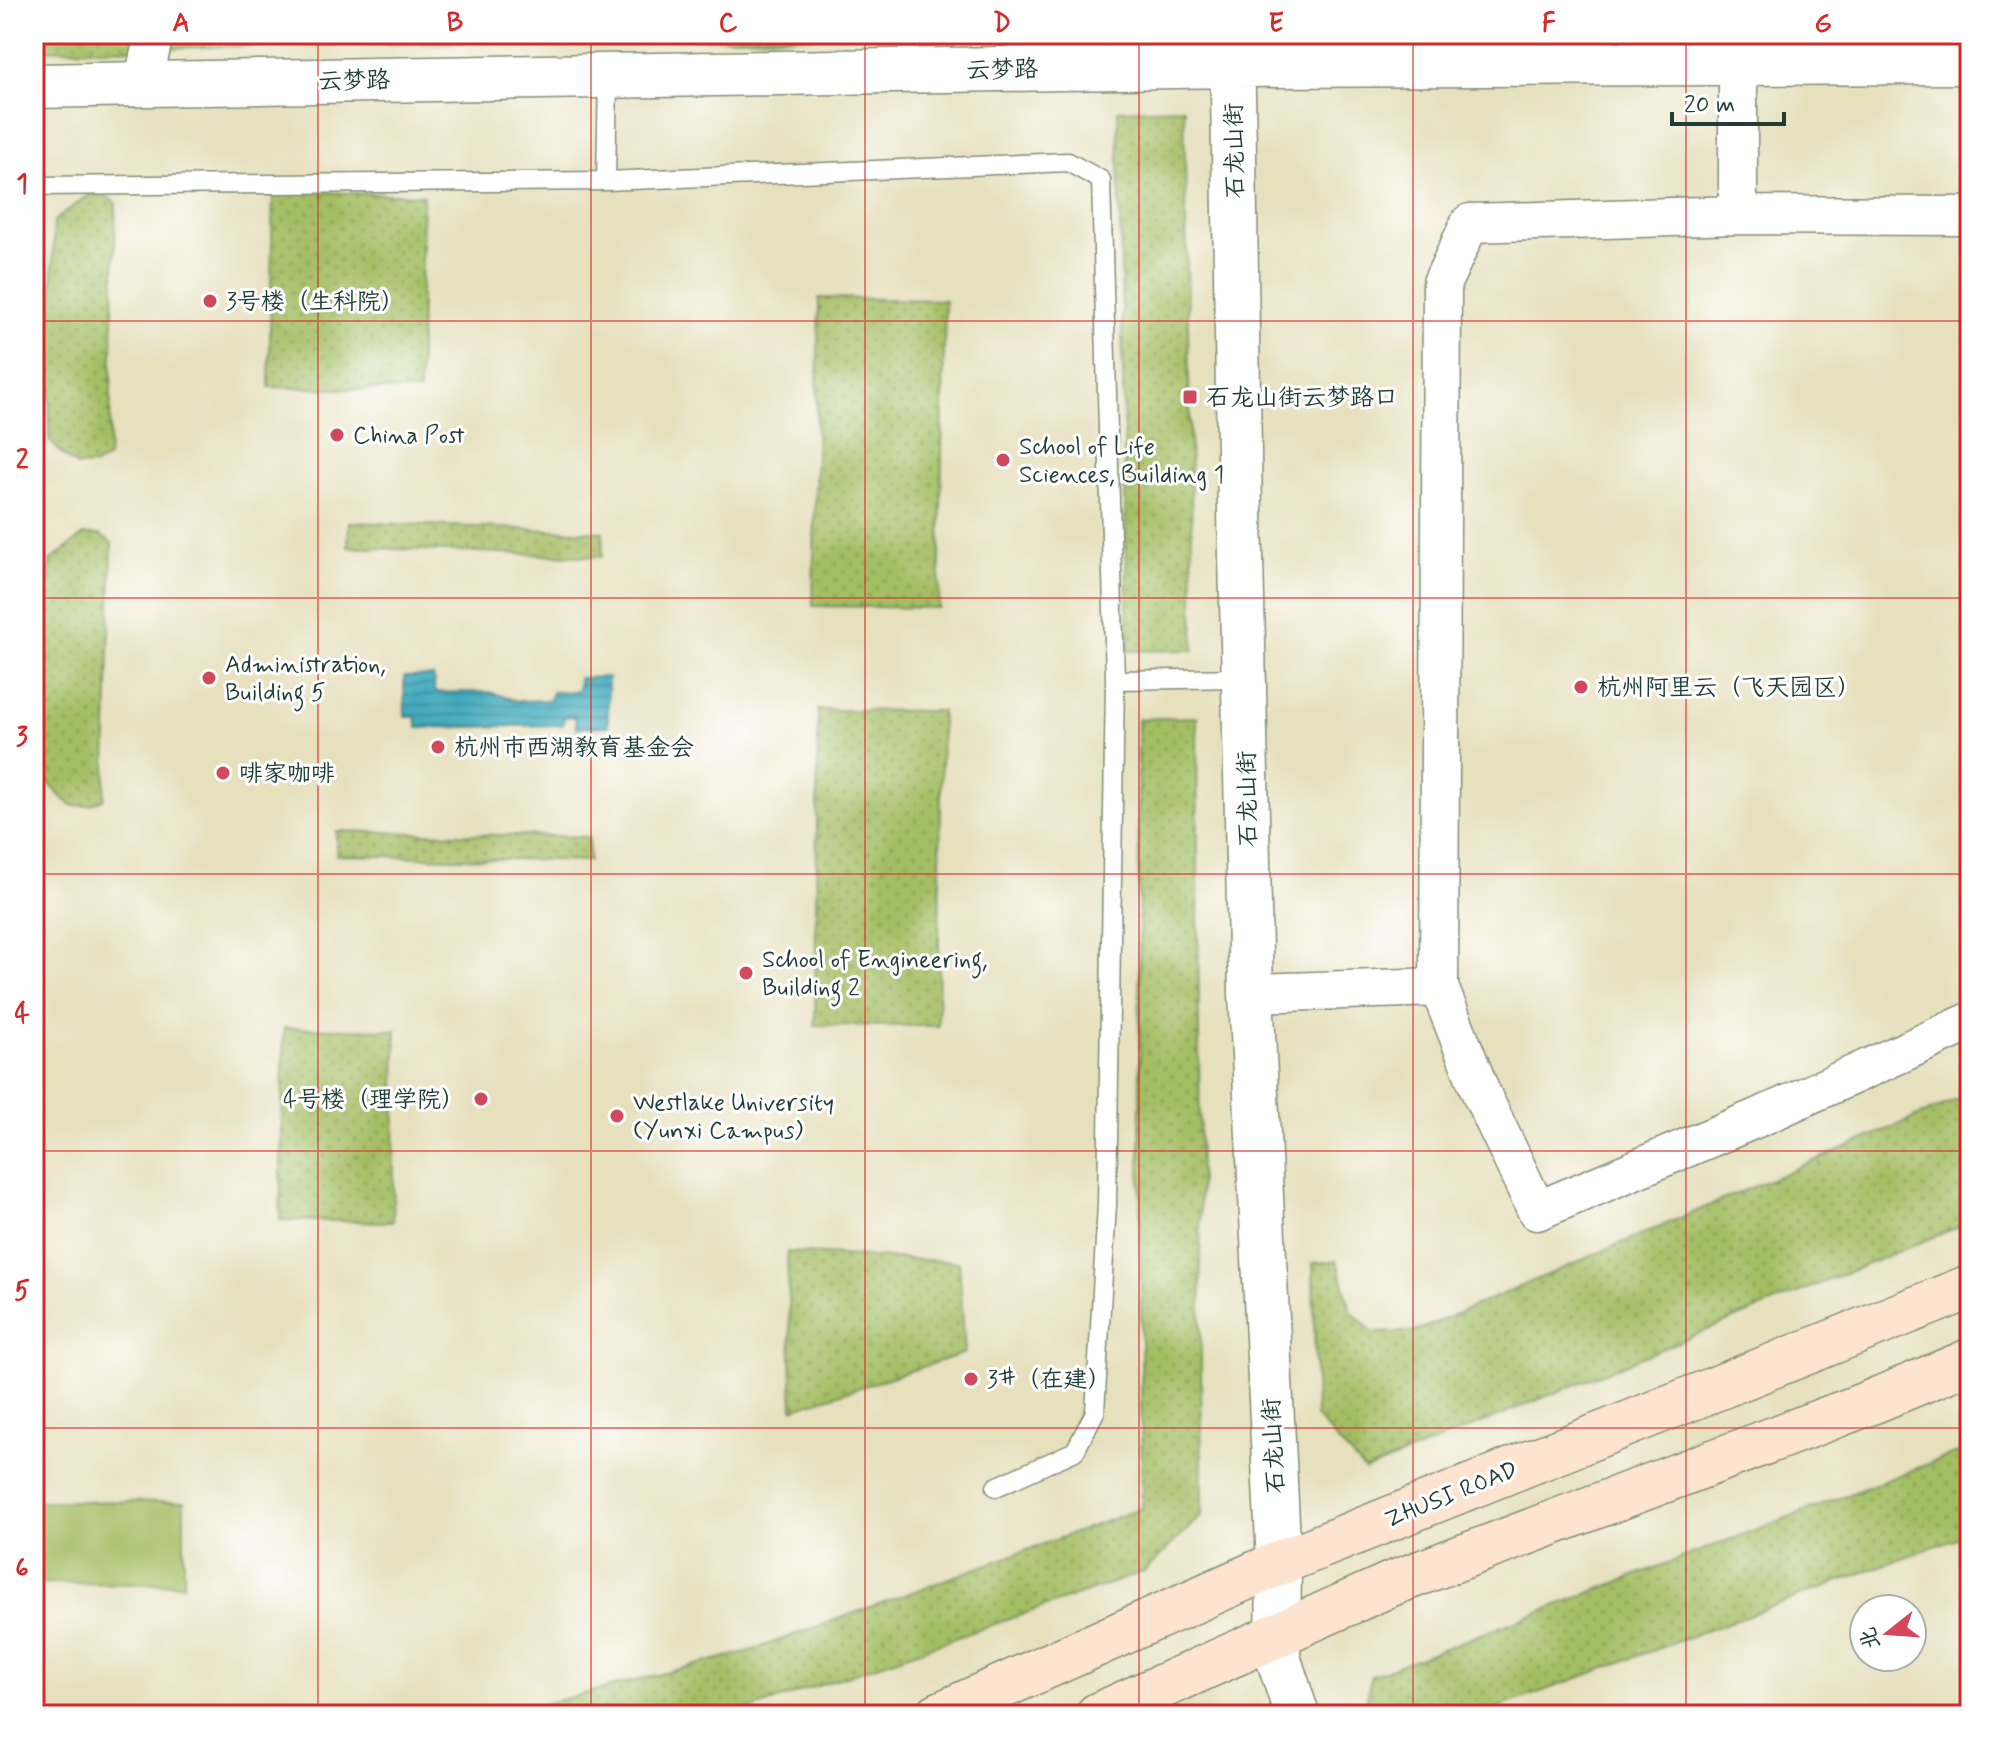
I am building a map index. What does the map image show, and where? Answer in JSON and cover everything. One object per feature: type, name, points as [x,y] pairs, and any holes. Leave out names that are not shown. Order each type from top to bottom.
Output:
[{"type":"main road","name":"ZHUSI ROAD","points":[[938,1715],[1279,1563],[1970,1287]]},
{"type":"main road","points":[[1098,1715],[1391,1584],[1869,1403],[1970,1361]]},
{"type":"street","points":[[143,84],[154,34]]},
{"type":"street","name":"云梦路","points":[[34,86],[608,76],[1232,50],[1528,49],[1738,63],[1950,53]]},
{"type":"street","name":"石龙山街","points":[[1232,50],[1251,993],[1279,1563],[1278,1635]]},
{"type":"street","points":[[1738,63],[1738,215]]},
{"type":"street","points":[[1970,216],[1738,215],[1470,223],[1442,283],[1439,987],[1481,1093],[1537,1211],[1771,1112],[1970,1022]]},
{"type":"street","points":[[1251,993],[1439,987]]},
{"type":"street","points":[[1278,1635],[1278,1657],[1297,1715]]},
{"type":"lane","points":[[606,181],[608,76]]},
{"type":"lane","points":[[34,186],[606,181],[1068,162],[1101,180],[1115,680],[1107,1205],[1095,1412],[1075,1451],[996,1487]]},
{"type":"lane","points":[[1115,680],[1244,678]]},
{"type":"green space","points":[[34,34],[962,34],[34,50]]},
{"type":"green space","points":[[1184,108],[1194,650],[1128,651],[1118,110]]},
{"type":"green space","points":[[273,191],[423,195],[419,391],[269,387]]},
{"type":"green space","points":[[88,195],[104,195],[116,203],[110,427],[108,458],[95,465],[77,466],[49,440],[54,221]]},
{"type":"green space","points":[[819,298],[945,300],[939,608],[813,606]]},
{"type":"green space","points":[[349,522],[603,532],[602,557],[348,547]]},
{"type":"green space","points":[[84,535],[100,535],[112,543],[106,767],[104,798],[90,805],[73,806],[46,779],[44,742],[50,561]]},
{"type":"green space","points":[[818,710],[942,711],[938,1026],[815,1025]]},
{"type":"green space","points":[[1197,717],[1202,1515],[1144,1572],[734,1715],[502,1715],[750,1651],[1142,1508],[1138,719]]},
{"type":"green space","points":[[336,831],[589,837],[589,861],[336,855]]},
{"type":"green space","points":[[284,1028],[396,1030],[393,1222],[280,1220]]},
{"type":"green space","points":[[1970,1094],[1970,1222],[1365,1471],[1316,1417],[1313,1263],[1337,1261],[1351,1311],[1374,1333],[1414,1332]]},
{"type":"green space","points":[[787,1252],[959,1262],[965,1353],[793,1409]]},
{"type":"green space","points":[[1970,1448],[1970,1533],[1478,1715],[1364,1715],[1371,1676]]},
{"type":"green space","points":[[34,1501],[184,1502],[184,1584],[34,1583]]},
{"type":"water","points":[[433,676],[435,692],[490,692],[517,701],[550,700],[552,692],[578,691],[579,678],[608,677],[608,726],[576,728],[575,717],[564,717],[563,725],[418,728],[416,717],[405,717],[404,677]]},
{"type":"place","name":"3号楼（生科院）","points":[[210,301]]},
{"type":"place","name":"石龙山街云梦路口","points":[[1190,397]]},
{"type":"place","name":"China Post","points":[[337,435]]},
{"type":"place","name":"School of Life Sciences, Building 1","points":[[1003,460]]},
{"type":"place","name":"Administration, Building 5","points":[[209,678]]},
{"type":"place","name":"杭州阿里云（飞天园区）","points":[[1581,687]]},
{"type":"place","name":"杭州市西湖教育基金会","points":[[438,747]]},
{"type":"place","name":"啡家咖啡","points":[[223,773]]},
{"type":"place","name":"School of Engineering, Building 2","points":[[746,973]]},
{"type":"place","name":"4号楼（理学院）","points":[[481,1099]]},
{"type":"place","name":"Westlake University (Yunxi Campus)","points":[[617,1116]]},
{"type":"place","name":"3#（在建）","points":[[971,1379]]}]
